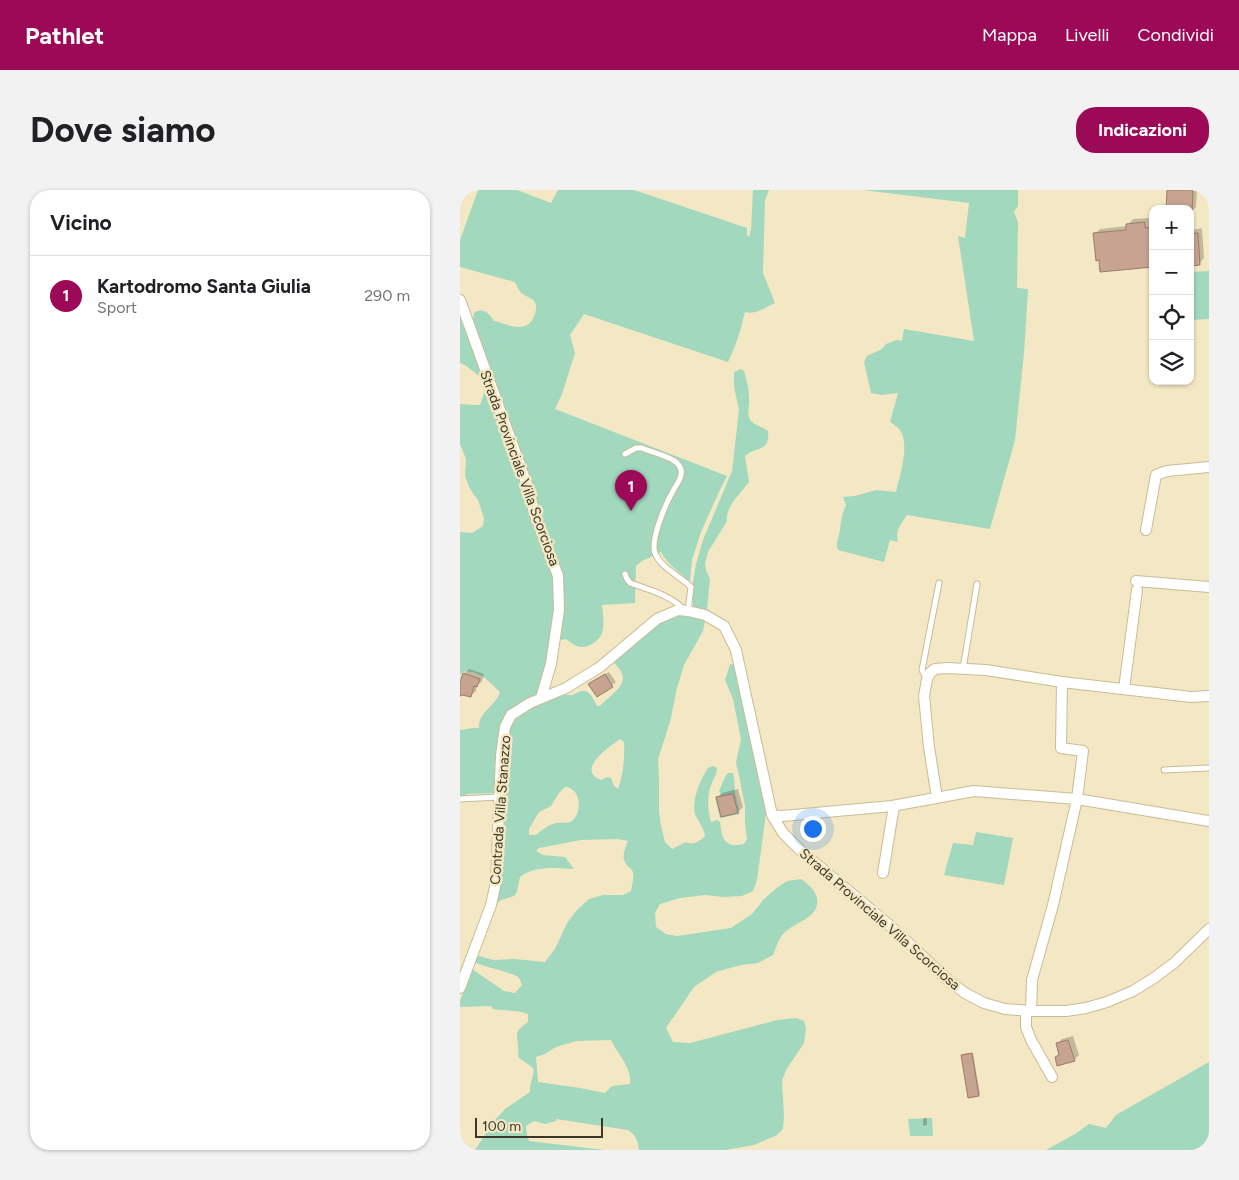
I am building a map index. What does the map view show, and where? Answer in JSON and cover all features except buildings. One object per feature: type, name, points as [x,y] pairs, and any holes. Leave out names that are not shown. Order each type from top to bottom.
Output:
[{"type":"street","name":"Strada Provinciale Villa Scorciosa","points":[[460,300],[558,576],[559,610],[551,664],[541,698]]},
{"type":"street","points":[[1146,530],[1156,476],[1167,472],[1209,467]]},
{"type":"street","points":[[1124,689],[1136,586],[1209,587]]},
{"type":"street","name":"Contrada Villa Stanazzo","points":[[460,988],[491,906],[496,882],[501,756],[506,727],[511,715],[541,698],[566,688],[600,667],[657,619],[678,610],[686,610]]},
{"type":"street","name":"Strada Provinciale Villa Scorciosa","points":[[686,610],[705,615],[724,626],[736,650],[772,815],[783,833],[800,850],[888,924],[949,981],[965,993],[984,1003],[1005,1009],[1028,1011],[1086,1008],[1107,1002],[1133,991],[1154,978],[1174,963],[1209,929]]},
{"type":"street","points":[[937,798],[924,696],[927,679],[935,669],[963,668],[986,670],[1062,682],[1191,697],[1209,696]]},
{"type":"street","points":[[1052,1077],[1031,1040],[1026,1027],[1032,980],[1053,905],[1077,799],[1083,751],[1061,748],[1062,682]]},
{"type":"street","points":[[772,815],[782,816],[894,806],[974,791],[1077,799],[1209,821]]},
{"type":"street","points":[[883,873],[894,806]]},
{"type":"lane","points":[[625,574],[626,579],[630,583],[673,600],[686,610],[691,587],[658,559],[654,550],[655,535],[672,492],[682,474],[679,464],[642,448],[636,448],[626,454]]},
{"type":"lane","points":[[927,679],[922,670],[939,583]]},
{"type":"lane","points":[[963,668],[977,584]]},
{"type":"lane","points":[[1164,770],[1209,768]]},
{"type":"lane","points":[[460,799],[500,797]]},
{"type":"green space","points":[[478,190],[517,190],[551,203],[558,190],[634,190],[747,228],[747,235],[749,237],[753,190],[769,190],[765,200],[763,273],[775,303],[757,312],[745,312],[728,362],[584,314],[570,335],[575,353],[562,394],[555,409],[727,476],[701,532],[692,560],[690,581],[670,564],[661,552],[642,561],[636,566],[635,603],[602,605],[602,633],[598,639],[584,647],[557,637],[560,576],[473,320],[474,313],[483,311],[488,313],[494,321],[518,327],[528,325],[535,314],[536,304],[532,299],[521,293],[515,282],[460,267],[460,240]]},
{"type":"green space","points":[[863,190],[1018,190],[1018,206],[1014,212],[1018,222],[1017,288],[1028,289],[1024,353],[1015,440],[990,529],[907,515],[898,531],[898,542],[890,540],[884,562],[838,550],[837,544],[846,505],[843,497],[855,496],[876,490],[896,492],[903,460],[903,436],[899,429],[890,422],[898,393],[882,395],[871,393],[864,362],[867,356],[882,349],[886,344],[897,340],[902,341],[904,329],[974,341],[958,236],[965,238],[969,203]]},
{"type":"green space","points":[[1209,271],[1209,319],[1194,320],[1194,272]]},
{"type":"green space","points":[[460,305],[557,574],[558,610],[542,691],[518,704],[506,715],[497,793],[467,794],[463,797],[460,796],[460,730],[479,728],[481,718],[500,692],[479,674],[463,672],[460,675],[460,532],[472,533],[483,526],[484,518],[478,500],[470,489],[465,476],[466,459],[460,444],[460,404],[480,405],[485,387],[479,376],[460,363]]},
{"type":"green space","points":[[741,369],[744,371],[748,385],[748,413],[750,419],[768,431],[768,438],[765,446],[745,456],[749,482],[731,505],[727,521],[708,552],[705,563],[710,579],[707,609],[711,612],[693,607],[693,582],[703,540],[732,471],[739,410],[734,387],[734,372]]},
{"type":"green space","points":[[679,616],[693,617],[705,621],[703,631],[684,665],[670,722],[658,759],[659,811],[665,842],[672,849],[686,842],[696,842],[705,836],[695,814],[694,803],[702,778],[708,768],[713,766],[717,768],[708,797],[711,822],[717,820],[720,822],[723,838],[729,844],[744,844],[747,839],[745,806],[736,762],[741,739],[733,699],[725,680],[730,664],[734,665],[737,671],[766,813],[757,880],[753,891],[742,896],[723,897],[705,895],[680,898],[660,904],[655,913],[656,927],[666,934],[677,936],[731,928],[752,914],[764,899],[787,881],[801,879],[813,889],[817,900],[815,909],[808,917],[783,934],[778,941],[773,955],[758,963],[741,965],[716,972],[694,987],[666,1028],[673,1042],[690,1043],[777,1020],[796,1018],[804,1021],[806,1028],[804,1043],[786,1070],[782,1081],[783,1129],[777,1135],[754,1145],[725,1150],[639,1150],[636,1138],[628,1130],[556,1119],[556,1121],[545,1124],[534,1121],[526,1126],[529,1141],[605,1150],[475,1150],[495,1120],[505,1109],[530,1092],[533,1077],[533,1068],[518,1057],[517,1034],[528,1022],[528,1014],[493,1009],[491,1006],[460,1007],[460,1001],[472,969],[504,991],[515,993],[522,985],[517,976],[474,962],[476,955],[493,960],[514,959],[545,962],[555,949],[567,923],[577,910],[589,899],[603,895],[623,895],[631,891],[633,877],[633,872],[626,864],[624,858],[628,841],[618,839],[581,840],[539,848],[536,851],[543,855],[565,857],[574,869],[546,868],[526,873],[520,877],[517,892],[514,896],[501,900],[495,905],[506,735],[510,722],[520,713],[556,695],[572,695],[586,691],[591,695],[597,706],[600,706],[617,690],[623,680],[619,668],[612,661],[663,621]],"holes":[[[620,739],[624,742],[624,754],[618,789],[614,786],[611,778],[607,777],[600,780],[594,776],[592,766],[605,750]],[[565,787],[568,787],[577,795],[579,807],[575,818],[570,822],[550,825],[536,835],[529,835],[529,829],[539,812],[551,806]],[[611,1040],[627,1067],[630,1084],[612,1086],[605,1093],[538,1082],[536,1057],[556,1047],[576,1041]]]},
{"type":"green space","points":[[728,773],[733,773],[740,814],[720,818],[715,797],[721,795],[719,791]]},
{"type":"green space","points":[[976,832],[1013,838],[1004,885],[944,875],[953,843],[973,845]]},
{"type":"green space","points":[[1209,1062],[1209,1150],[1046,1150],[1089,1124],[1106,1128],[1116,1115]]},
{"type":"green space","points":[[932,1118],[933,1136],[910,1136],[908,1119]]},
{"type":"place","name":"Kartodromo Santa Giulia","points":[[631,511]]}]
